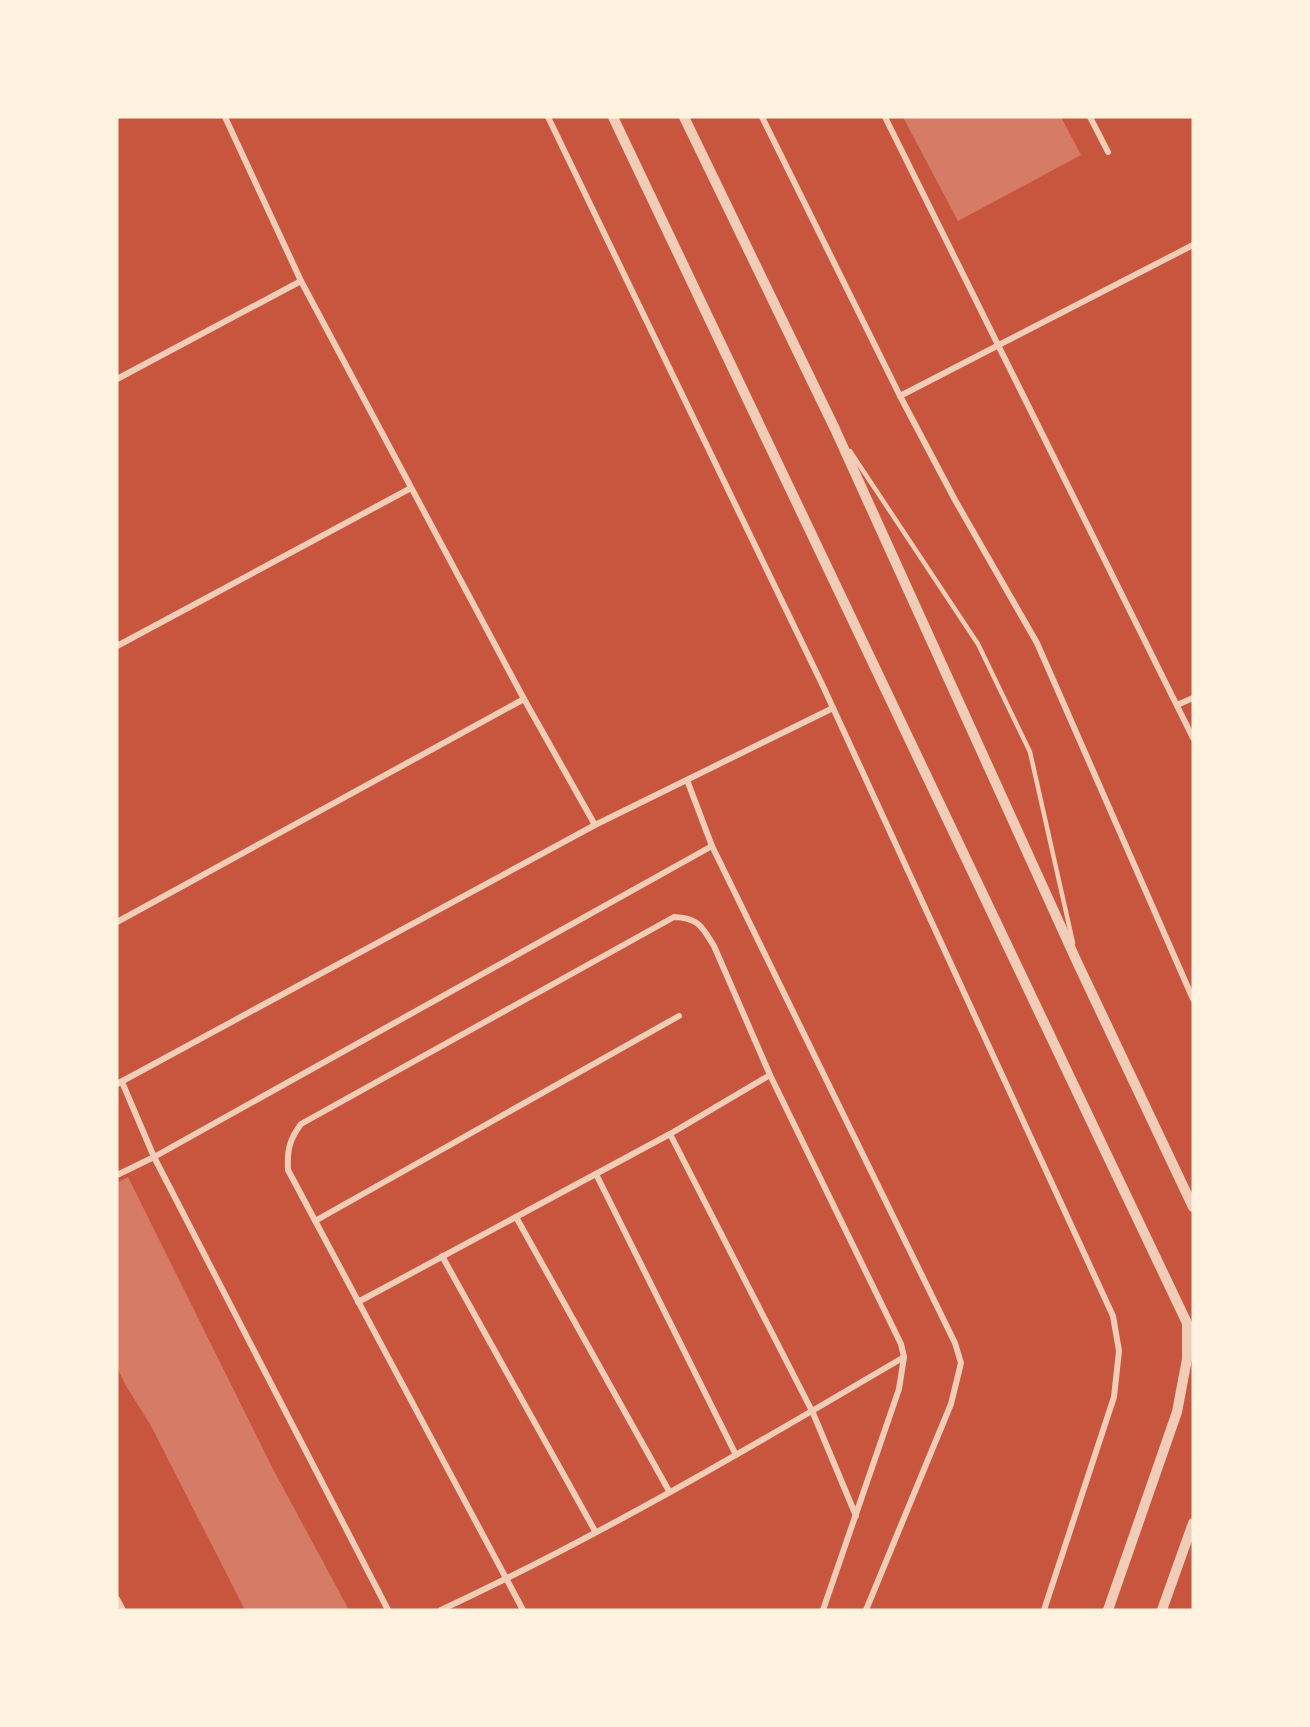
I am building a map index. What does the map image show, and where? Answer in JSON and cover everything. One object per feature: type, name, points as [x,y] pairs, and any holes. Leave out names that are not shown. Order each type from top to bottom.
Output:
[{"type":"street","points":[[225,117],[301,281],[524,699],[595,825]]},
{"type":"street","points":[[548,117],[833,708],[1113,1317],[1119,1351],[1113,1397],[1044,1610]]},
{"type":"street","points":[[614,117],[1186,1323],[1187,1359],[1177,1412],[1108,1610]]},
{"type":"street","points":[[684,117],[835,429],[1077,962],[1193,1207]]},
{"type":"street","points":[[762,117],[900,396],[955,500],[1037,643],[1193,999]]},
{"type":"street","points":[[885,117],[1193,738]]},
{"type":"street","points":[[1090,117],[1108,152]]},
{"type":"street","points":[[900,396],[1193,245]]},
{"type":"street","points":[[117,379],[301,281]]},
{"type":"street","points":[[117,646],[411,488]]},
{"type":"street","points":[[1178,705],[1193,698]]},
{"type":"street","points":[[117,922],[524,699]]},
{"type":"street","points":[[388,1610],[154,1157],[119,1083],[595,825],[833,708]]},
{"type":"street","points":[[687,780],[712,846],[955,1343],[961,1363],[951,1404],[866,1610]]},
{"type":"street","points":[[117,1175],[154,1157],[712,846]]},
{"type":"street","points":[[524,1610],[288,1170],[289,1144],[301,1124],[674,917],[690,918],[702,928],[714,946],[770,1075],[901,1344],[904,1357],[899,1389],[823,1610]]},
{"type":"street","points":[[315,1221],[679,1016]]},
{"type":"street","points":[[358,1302],[670,1134],[770,1075]]},
{"type":"street","points":[[670,1134],[813,1413],[856,1517]]},
{"type":"street","points":[[596,1174],[736,1455]]},
{"type":"street","points":[[516,1217],[669,1491]]},
{"type":"street","points":[[442,1256],[595,1531]]},
{"type":"street","points":[[441,1610],[506,1579],[813,1413],[904,1357]]},
{"type":"street","points":[[1162,1610],[1193,1523]]},
{"type":"street","points":[[117,1599],[123,1610]]},
{"type":"lane","points":[[835,429],[978,644],[1030,752],[1077,962]]},
{"type":"building","points":[[903,117],[1061,117],[1081,155],[958,221]]},
{"type":"building","points":[[128,1177],[274,1471],[349,1610],[245,1610],[150,1424],[126,1386],[117,1367],[117,1183]]}]
